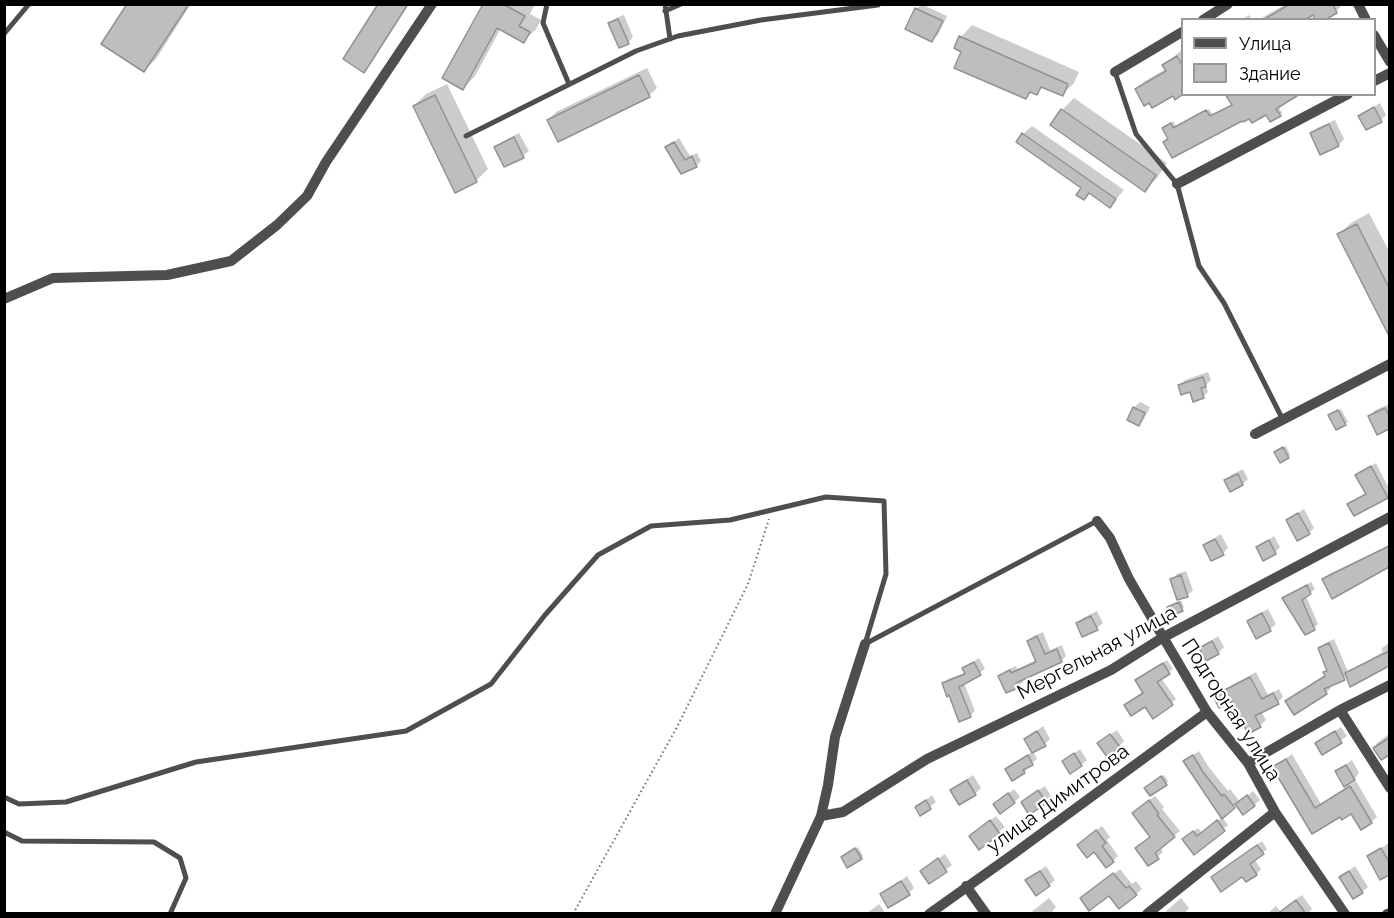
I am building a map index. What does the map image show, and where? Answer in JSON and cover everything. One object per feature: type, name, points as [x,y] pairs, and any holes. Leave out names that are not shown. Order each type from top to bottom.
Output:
[{"type":"street","points":[[4,299],[53,278],[167,275],[231,261],[277,225],[307,196],[326,162],[432,4]]},
{"type":"street","points":[[1206,18],[1228,4]]},
{"type":"street","points":[[1358,4],[1365,18]]},
{"type":"street","points":[[1115,72],[1181,33]]},
{"type":"street","points":[[1376,39],[1389,62]]},
{"type":"street","points":[[1177,184],[1344,96]]},
{"type":"street","points":[[1255,434],[1389,364]]},
{"type":"street","name":"Мергельная улица","points":[[821,816],[843,812],[927,759],[1111,670],[1162,638],[1389,517]]},
{"type":"street","name":"Подгорная улица","points":[[1097,521],[1110,538],[1129,579],[1207,712],[1248,763],[1275,812],[1345,914]]},
{"type":"street","points":[[775,914],[821,816],[835,737],[865,644]]},
{"type":"street","points":[[1248,763],[1340,710],[1389,685]]},
{"type":"street","points":[[1340,710],[1388,782]]},
{"type":"street","name":"улица Димитрова","points":[[929,914],[1207,712]]},
{"type":"street","points":[[1147,914],[1275,812]]},
{"type":"street","points":[[966,886],[986,914]]},
{"type":"lane","points":[[4,34],[29,4]]},
{"type":"lane","points":[[547,4],[543,23],[569,84]]},
{"type":"lane","points":[[670,39],[665,8],[681,4]]},
{"type":"lane","points":[[466,136],[636,51],[670,39],[761,20],[878,5]]},
{"type":"lane","points":[[1115,72],[1136,134],[1177,184],[1199,266],[1224,303],[1283,420]]},
{"type":"lane","points":[[4,797],[19,804],[66,802],[196,762],[406,731],[491,684],[545,615],[598,555],[651,526],[730,520],[826,497],[885,501],[886,574],[865,644]]},
{"type":"lane","points":[[865,644],[1097,521]]},
{"type":"lane","points":[[4,832],[22,841],[154,842],[180,858],[186,878],[170,914]]},
{"type":"path","points":[[573,914],[677,727],[743,594],[772,510]]},
{"type":"building","points":[[127,4],[189,4],[144,72],[101,44]]},
{"type":"building","points":[[378,4],[408,4],[364,73],[343,59]]},
{"type":"building","points":[[483,4],[503,4],[525,16],[519,26],[530,32],[524,43],[497,28],[463,90],[442,78]]},
{"type":"building","points":[[1290,4],[1333,4],[1337,13],[1328,18],[1314,18],[1313,15],[1308,18],[1266,18]]},
{"type":"building","points":[[915,8],[943,21],[932,42],[905,29]]},
{"type":"building","points":[[618,19],[629,44],[619,48],[608,23]]},
{"type":"building","points":[[959,36],[1068,84],[1063,96],[1041,87],[1037,95],[1030,92],[1026,99],[954,68],[961,52],[954,48]]},
{"type":"building","points":[[1177,56],[1181,63],[1181,96],[1175,100],[1173,96],[1152,108],[1149,103],[1144,106],[1135,89],[1166,71],[1162,65]]},
{"type":"building","points":[[639,75],[650,97],[558,142],[547,120]]},
{"type":"building","points":[[435,95],[477,182],[455,193],[413,106]]},
{"type":"building","points":[[1226,96],[1297,96],[1276,109],[1281,116],[1270,122],[1266,115],[1252,123],[1249,119],[1242,121],[1172,158],[1163,142],[1168,139],[1162,128],[1171,123],[1173,128],[1206,110],[1210,116],[1232,105]]},
{"type":"building","points":[[1374,107],[1382,122],[1366,130],[1358,116]]},
{"type":"building","points":[[1061,109],[1156,175],[1145,192],[1050,125]]},
{"type":"building","points":[[1329,124],[1339,146],[1320,155],[1310,133]]},
{"type":"building","points":[[1022,133],[1116,199],[1110,208],[1089,193],[1084,200],[1076,195],[1081,188],[1016,142]]},
{"type":"building","points":[[514,137],[524,158],[504,167],[494,147]]},
{"type":"building","points":[[674,142],[685,160],[692,156],[697,167],[681,174],[665,147]]},
{"type":"building","points":[[1357,224],[1389,288],[1389,336],[1337,234]]},
{"type":"building","points":[[1203,377],[1206,387],[1201,388],[1204,398],[1193,402],[1190,392],[1181,395],[1178,385]]},
{"type":"building","points":[[1133,407],[1145,413],[1139,426],[1127,420]]},
{"type":"building","points":[[1385,408],[1389,416],[1389,429],[1377,435],[1368,416]]},
{"type":"building","points":[[1338,410],[1346,425],[1336,430],[1328,415]]},
{"type":"building","points":[[1283,447],[1289,458],[1280,463],[1274,452]]},
{"type":"building","points":[[1371,466],[1388,498],[1354,516],[1347,504],[1366,494],[1355,475]]},
{"type":"building","points":[[1238,474],[1243,485],[1230,492],[1224,480]]},
{"type":"building","points":[[1298,513],[1310,534],[1297,541],[1286,520]]},
{"type":"building","points":[[1215,539],[1224,555],[1211,561],[1203,545]]},
{"type":"building","points":[[1269,540],[1276,554],[1263,561],[1256,547]]},
{"type":"building","points":[[1389,546],[1389,567],[1332,599],[1322,579]]},
{"type":"building","points":[[1181,575],[1188,597],[1177,600],[1170,579]]},
{"type":"building","points":[[1307,585],[1311,594],[1302,600],[1315,630],[1305,635],[1282,598]]},
{"type":"building","points":[[1179,602],[1183,611],[1171,616],[1167,607]]},
{"type":"building","points":[[1262,613],[1271,631],[1256,639],[1247,621]]},
{"type":"building","points":[[1091,616],[1098,630],[1082,637],[1076,623]]},
{"type":"building","points":[[1037,636],[1045,654],[1057,649],[1062,662],[1016,683],[1018,688],[1006,693],[998,676],[1036,662],[1027,641]]},
{"type":"building","points":[[1212,641],[1219,654],[1206,661],[1199,648]]},
{"type":"building","points":[[1329,643],[1345,680],[1324,689],[1327,694],[1294,715],[1285,701],[1325,676],[1323,672],[1327,671],[1318,648]]},
{"type":"building","points":[[1389,651],[1389,666],[1350,687],[1345,673]]},
{"type":"building","points":[[974,662],[981,675],[959,687],[971,717],[959,722],[942,683],[965,674],[962,668]]},
{"type":"building","points":[[1163,663],[1170,674],[1157,682],[1173,705],[1153,719],[1145,707],[1131,716],[1124,705],[1143,693],[1135,680]]},
{"type":"building","points":[[1250,677],[1262,699],[1273,693],[1279,704],[1255,716],[1261,727],[1248,734],[1232,701],[1219,708],[1213,696]]},
{"type":"building","points":[[1037,731],[1046,746],[1032,753],[1024,739]]},
{"type":"building","points":[[1335,731],[1342,743],[1322,755],[1315,743]]},
{"type":"building","points":[[1110,734],[1120,747],[1107,757],[1097,743]]},
{"type":"building","points":[[1389,738],[1389,755],[1381,760],[1373,748]]},
{"type":"building","points":[[1074,753],[1082,766],[1070,774],[1062,761]]},
{"type":"building","points":[[1028,755],[1033,765],[1023,770],[1025,773],[1012,781],[1005,769]]},
{"type":"building","points":[[1193,755],[1222,796],[1224,794],[1235,808],[1222,819],[1183,761]]},
{"type":"building","points":[[1286,759],[1315,808],[1350,786],[1372,823],[1361,830],[1351,814],[1342,820],[1340,817],[1312,834],[1272,767]]},
{"type":"building","points":[[1346,765],[1355,780],[1344,787],[1335,771]]},
{"type":"building","points":[[1161,776],[1167,785],[1150,796],[1144,788]]},
{"type":"building","points":[[967,780],[976,795],[959,805],[950,790]]},
{"type":"building","points":[[1038,790],[1047,803],[1029,815],[1021,802]]},
{"type":"building","points":[[1008,793],[1015,803],[1000,814],[993,804]]},
{"type":"building","points":[[1247,795],[1255,806],[1243,815],[1235,804]]},
{"type":"building","points":[[926,800],[931,809],[920,816],[915,807]]},
{"type":"building","points":[[1149,800],[1159,814],[1157,815],[1175,837],[1155,853],[1159,859],[1148,866],[1135,848],[1150,837],[1132,813]]},
{"type":"building","points":[[990,820],[1000,834],[979,850],[969,836]]},
{"type":"building","points":[[1217,820],[1225,831],[1194,855],[1182,839],[1193,831],[1197,836]]},
{"type":"building","points":[[1096,830],[1106,843],[1102,846],[1114,862],[1106,868],[1094,852],[1087,858],[1077,845]]},
{"type":"building","points":[[1257,845],[1264,854],[1250,864],[1257,875],[1246,882],[1242,877],[1221,892],[1211,877]]},
{"type":"building","points":[[855,848],[862,859],[847,868],[841,857]]},
{"type":"building","points":[[1381,848],[1389,862],[1389,875],[1380,880],[1367,856]]},
{"type":"building","points":[[938,858],[947,872],[929,884],[920,871]]},
{"type":"building","points":[[1040,871],[1050,886],[1036,896],[1025,880]]},
{"type":"building","points":[[1349,871],[1363,893],[1353,899],[1339,877]]},
{"type":"building","points":[[1113,873],[1126,888],[1129,886],[1137,895],[1119,909],[1109,896],[1089,911],[1080,898]]},
{"type":"building","points":[[901,881],[910,895],[888,908],[880,894]]},
{"type":"building","points":[[1296,900],[1306,914],[1277,914]]}]
